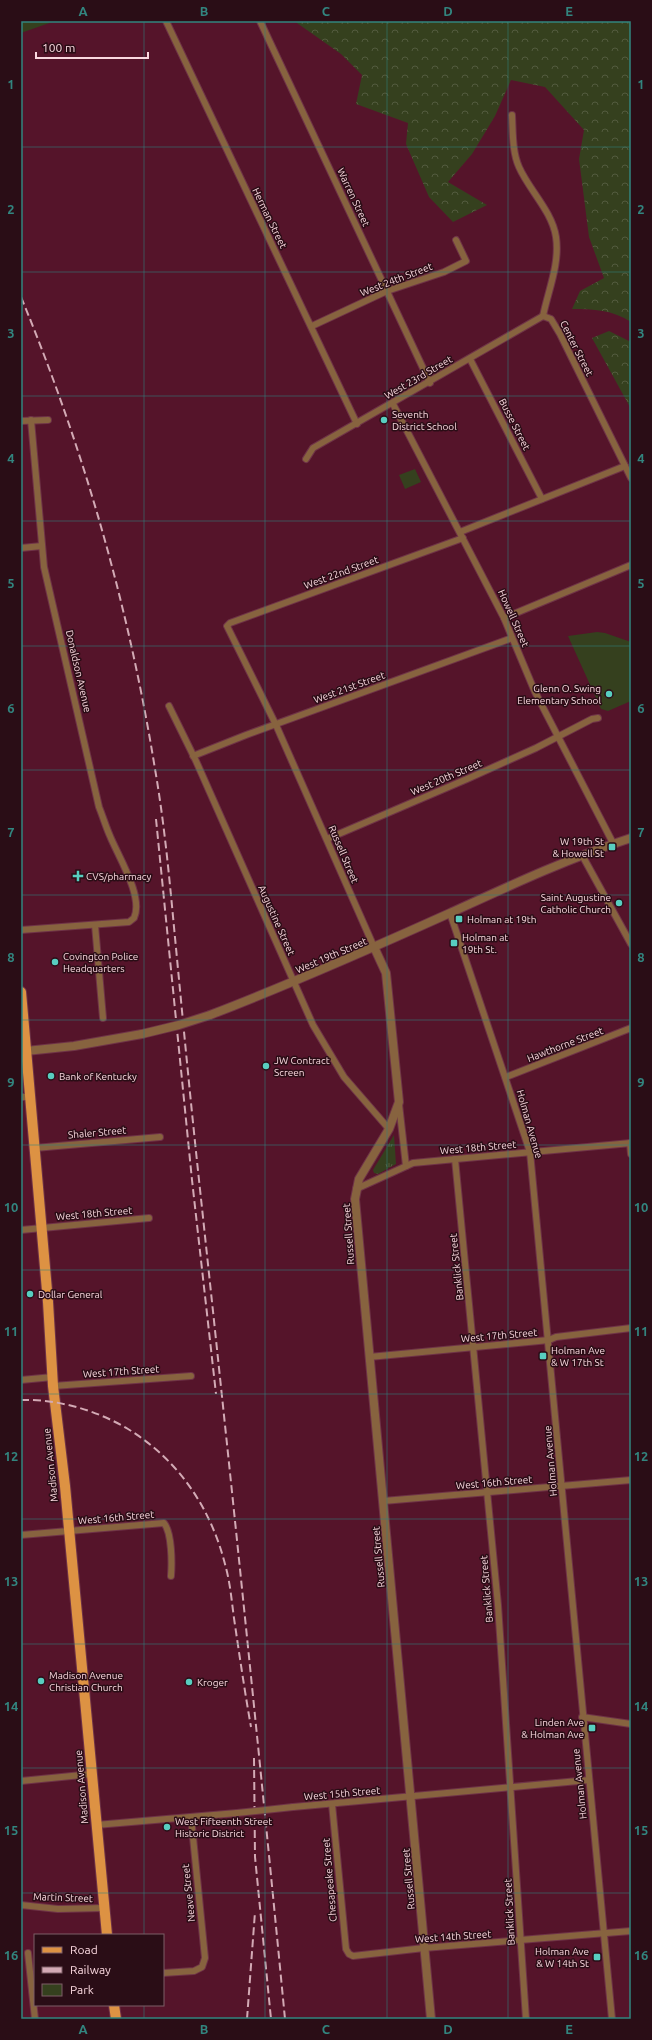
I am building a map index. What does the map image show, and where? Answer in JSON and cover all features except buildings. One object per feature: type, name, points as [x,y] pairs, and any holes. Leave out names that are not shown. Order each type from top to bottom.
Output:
[{"type":"main road","name":"Madison Avenue","points":[[21,992],[26,1051],[26,1097],[35,1148],[53,1382],[69,1531],[107,1934]]},
{"type":"main road","points":[[114,2006],[116,2019]]},
{"type":"street","name":"Herman Street","points":[[166,21],[252,206],[312,326],[357,424]]},
{"type":"street","name":"Warren Street","points":[[260,21],[430,383]]},
{"type":"street","points":[[512,115],[515,153],[519,167],[548,219],[556,238],[554,267],[543,316]]},
{"type":"street","name":"West 24th Street","points":[[312,326],[387,291],[444,272],[466,261],[456,240]]},
{"type":"street","name":"West 23rd Street","points":[[306,459],[313,448],[430,383],[543,316]]},
{"type":"street","name":"Center Street","points":[[543,316],[551,318],[560,334],[631,478]]},
{"type":"street","name":"Busse Street","points":[[470,359],[542,499]]},
{"type":"street","name":"Howell Street","points":[[393,404],[504,618],[536,692],[613,843]]},
{"type":"street","name":"Donaldson Avenue","points":[[31,420],[44,567],[99,807],[110,836],[130,880],[137,907],[134,918],[129,922],[95,925]]},
{"type":"street","points":[[21,421],[48,420]]},
{"type":"street","points":[[460,532],[625,466]]},
{"type":"street","name":"West 22nd Street","points":[[227,626],[230,623],[463,538]]},
{"type":"street","points":[[21,548],[42,546]]},
{"type":"street","points":[[504,618],[631,565]]},
{"type":"street","name":"Russell Street","points":[[227,626],[276,725],[386,974],[406,1166]]},
{"type":"street","name":"West 21st Street","points":[[193,756],[512,638]]},
{"type":"street","name":"Augustine Street","points":[[169,706],[193,756],[313,1025],[344,1077],[389,1129]]},
{"type":"street","name":"West 20th Street","points":[[327,840],[467,779],[571,729],[598,718]]},
{"type":"street","name":"West 19th Street","points":[[26,1051],[74,1046],[142,1034],[179,1025],[210,1015],[322,971],[582,855],[631,838]]},
{"type":"street","points":[[582,855],[631,944]]},
{"type":"street","name":"Holman Avenue","points":[[450,913],[530,1152],[549,1340],[582,1717],[612,2019]]},
{"type":"street","points":[[21,930],[95,925],[103,1018]]},
{"type":"street","name":"Hawthorne Street","points":[[506,1077],[631,1028]]},
{"type":"street","name":"Russell Street","points":[[399,1102],[389,1129],[359,1180],[356,1189],[356,1220],[431,2019]]},
{"type":"street","name":"Shaler Street","points":[[35,1148],[160,1136]]},
{"type":"street","points":[[630,1143],[631,1154]]},
{"type":"street","name":"West 18th Street","points":[[356,1189],[413,1163],[630,1143]]},
{"type":"street","name":"Banklick Street","points":[[455,1159],[498,1605],[526,2019]]},
{"type":"street","name":"West 18th Street","points":[[21,1230],[149,1218]]},
{"type":"street","name":"West 17th Street","points":[[369,1357],[549,1340],[556,1337],[631,1328]]},
{"type":"street","name":"West 17th Street","points":[[21,1380],[53,1382],[191,1376]]},
{"type":"street","name":"West 16th Street","points":[[383,1501],[631,1480]]},
{"type":"street","name":"West 16th Street","points":[[21,1535],[164,1523],[167,1527],[169,1537],[171,1576]]},
{"type":"street","points":[[582,1717],[631,1724]]},
{"type":"street","points":[[21,1781],[92,1774]]},
{"type":"street","name":"West 15th Street","points":[[96,1825],[589,1780]]},
{"type":"street","name":"Chesapeake Street","points":[[332,1804],[346,1949],[349,1954]]},
{"type":"street","name":"Neave Street","points":[[164,1973],[194,1971],[202,1967],[205,1958],[191,1817]]},
{"type":"street","name":"Martin Street","points":[[21,1905],[58,1909],[104,1908]]},
{"type":"street","name":"West 14th Street","points":[[349,1954],[353,1956],[424,1948],[631,1931]]},
{"type":"street","points":[[28,1953],[34,2019]]},
{"type":"green space","points":[[21,21],[55,21],[21,33]]},
{"type":"green space","points":[[297,21],[631,21],[631,322],[610,313],[595,310],[572,309],[580,291],[604,278],[589,237],[579,159],[584,130],[545,87],[511,80],[495,116],[472,154],[448,182],[487,205],[453,222],[429,197],[406,144],[408,123],[356,104],[362,75],[341,54],[297,23]]},
{"type":"green space","points":[[609,331],[631,342],[631,409],[592,338]]},
{"type":"green space","points":[[415,469],[421,482],[405,489],[399,475]]},
{"type":"green space","points":[[597,632],[605,633],[631,642],[631,701],[608,711],[601,709],[568,636]]},
{"type":"green space","points":[[394,1135],[396,1164],[378,1174],[374,1173],[373,1170]]},
{"type":"railway","points":[[21,297],[65,412],[102,530],[118,589],[144,709],[164,828],[192,1117],[285,2019]]},
{"type":"railway","points":[[156,819],[192,1180],[216,1394]]},
{"type":"railway","points":[[21,1400],[49,1401],[76,1407],[116,1422],[147,1442],[163,1456],[191,1489],[203,1507],[212,1526],[226,1568],[251,1727]]},
{"type":"railway","points":[[254,1758],[255,1857],[271,2019]]},
{"type":"railway","points":[[247,2019],[255,1912]]},
{"type":"place","name":"Seventh District School","points":[[384,420]]},
{"type":"place","name":"Glenn O. Swing Elementary School","points":[[609,694]]},
{"type":"place","name":"W 19th St & Howell St","points":[[612,847]]},
{"type":"place","name":"CVS/pharmacy","points":[[78,876]]},
{"type":"place","name":"Saint Augustine Catholic Church","points":[[619,903]]},
{"type":"place","name":"Holman at 19th","points":[[459,919]]},
{"type":"place","name":"Holman at 19th St.","points":[[454,943]]},
{"type":"place","name":"Covington Police Headquarters","points":[[55,962]]},
{"type":"place","name":"JW Contract Screen","points":[[266,1066]]},
{"type":"place","name":"Bank of Kentucky","points":[[51,1076]]},
{"type":"place","name":"Dollar General","points":[[30,1294]]},
{"type":"place","name":"Holman Ave & W 17th St","points":[[543,1356]]},
{"type":"place","name":"Madison Avenue Christian Church","points":[[41,1681]]},
{"type":"place","name":"Kroger","points":[[189,1682]]},
{"type":"place","name":"Linden Ave & Holman Ave","points":[[592,1728]]},
{"type":"place","name":"West Fifteenth Street Historic District","points":[[167,1827]]},
{"type":"place","name":"Holman Ave & W 14th St","points":[[597,1957]]}]
